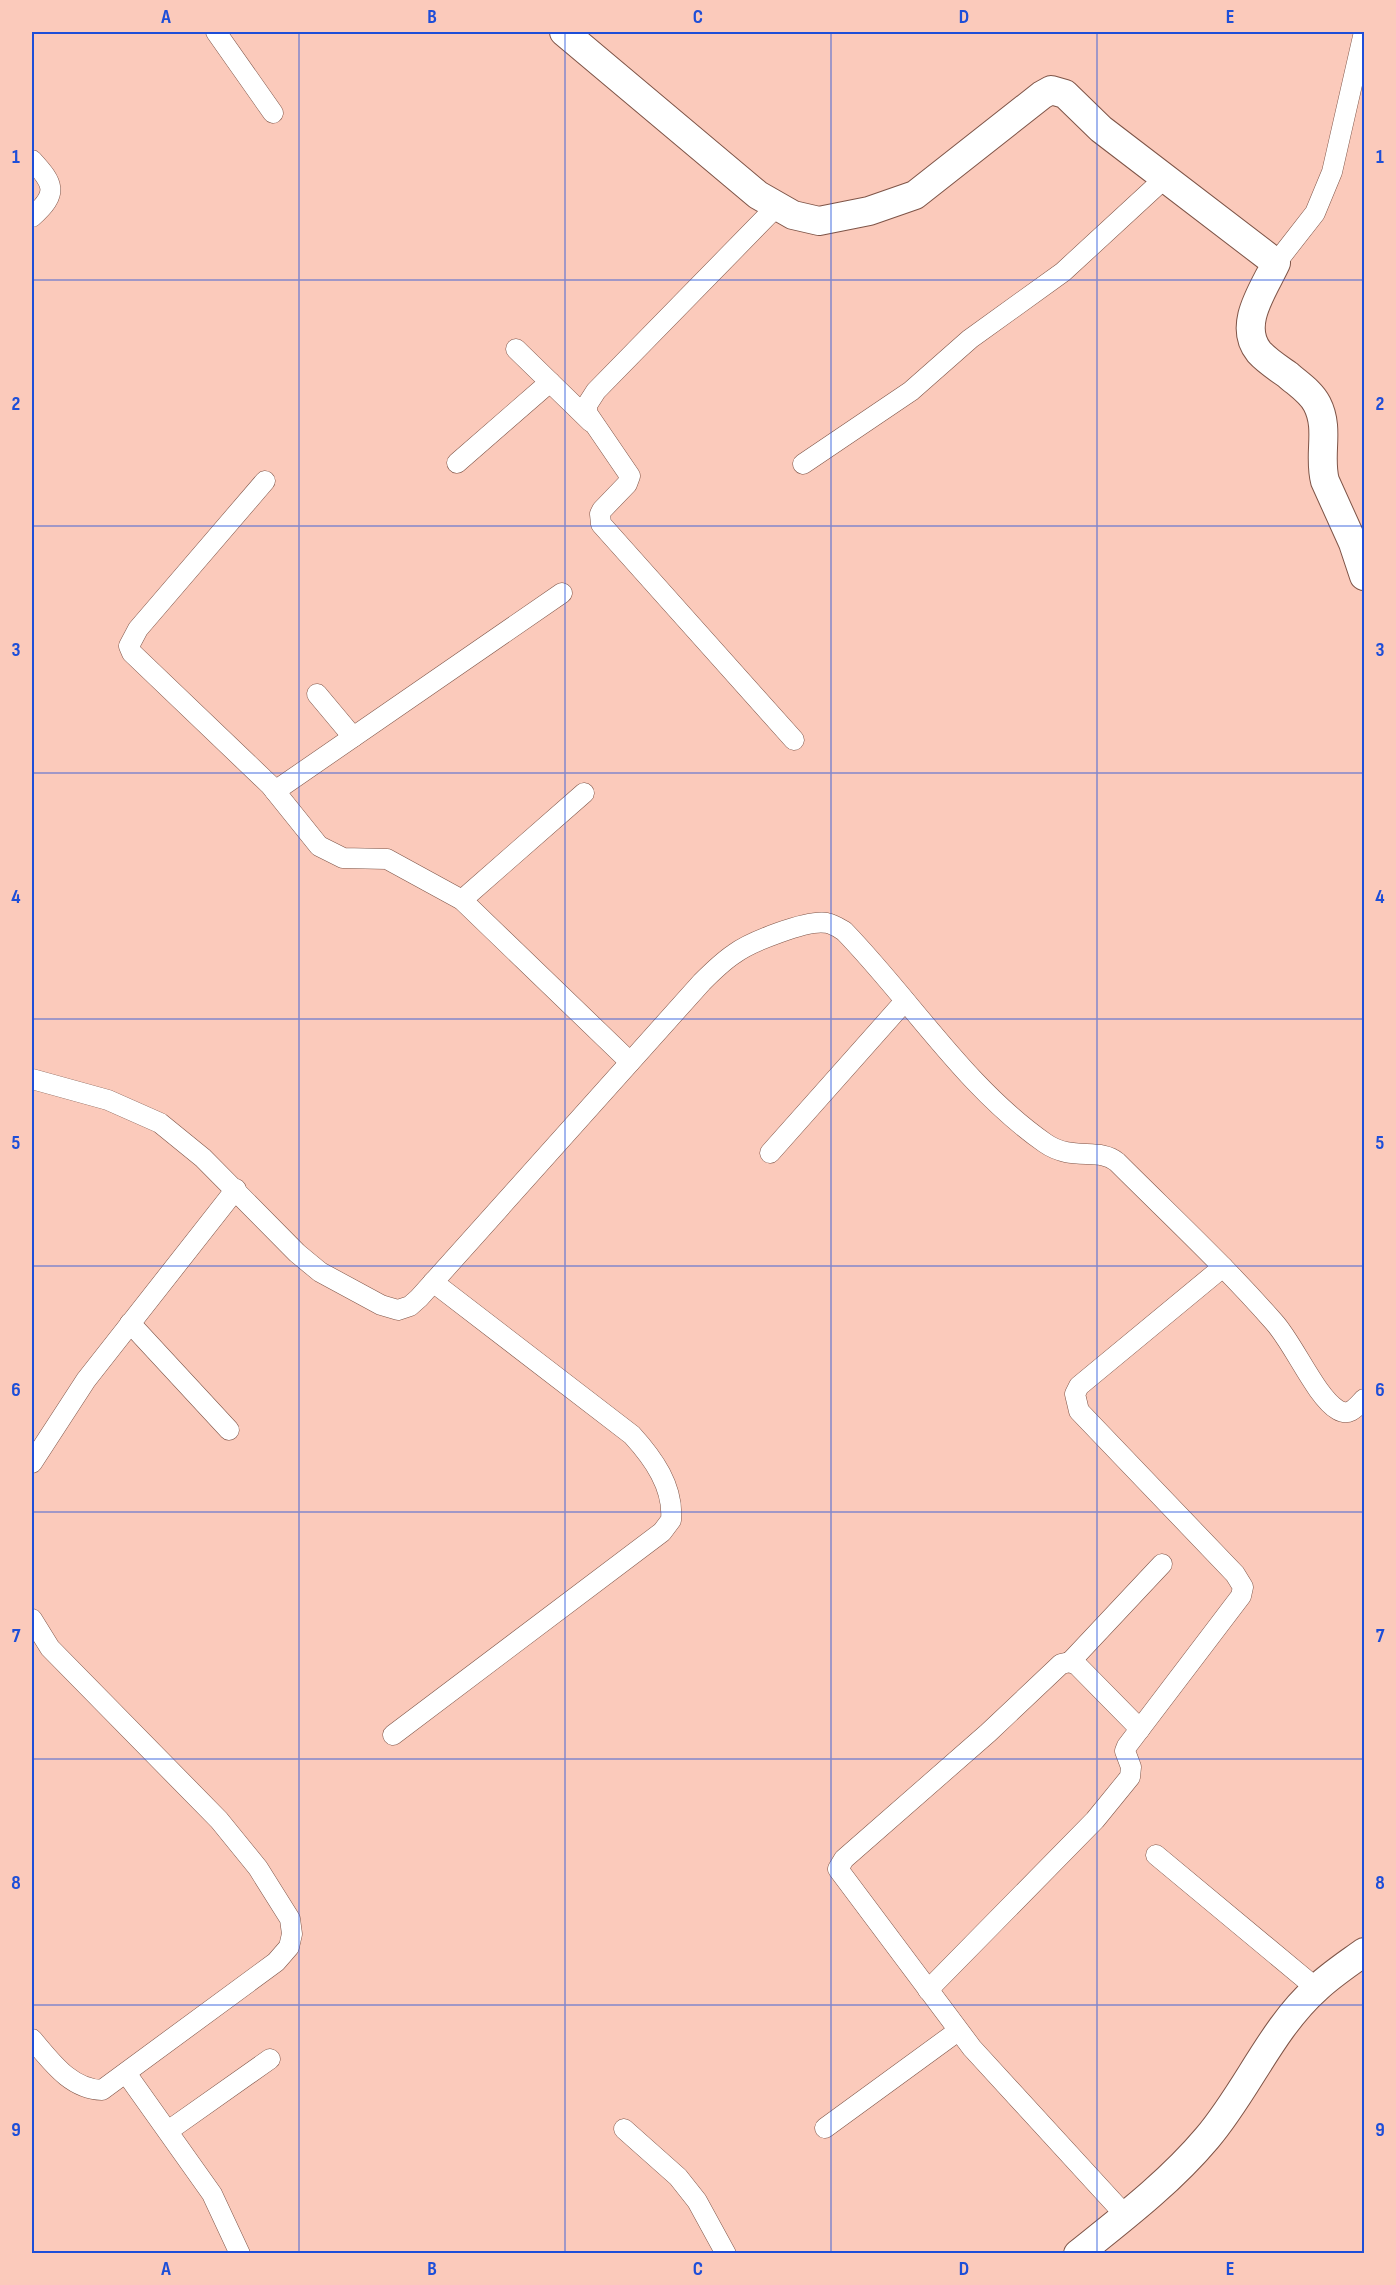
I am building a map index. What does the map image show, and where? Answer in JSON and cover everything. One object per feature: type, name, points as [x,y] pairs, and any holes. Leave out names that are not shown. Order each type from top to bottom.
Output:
[{"type":"street","points":[[216,32],[273,113]]},
{"type":"street","points":[[564,32],[741,182],[776,207],[793,215],[819,221],[869,211],[915,195],[1051,90],[1065,94],[1101,129],[1276,263]]},
{"type":"street","points":[[1364,32],[1332,172],[1315,213],[1276,263],[1252,316],[1250,329],[1252,342],[1260,353],[1309,393],[1316,402],[1325,431],[1323,472],[1325,481],[1365,576]]},
{"type":"street","points":[[32,160],[49,178],[52,186],[50,196],[44,206],[32,217]]},
{"type":"street","points":[[803,464],[911,392],[970,339],[1063,272],[1165,178]]},
{"type":"street","points":[[591,423],[587,405],[596,392],[776,207]]},
{"type":"street","points":[[516,349],[591,423],[630,476],[627,484],[602,510],[601,524],[794,740]]},
{"type":"street","points":[[458,463],[550,382]]},
{"type":"street","points":[[265,481],[138,629],[129,646],[136,659],[275,791],[310,836],[331,854],[343,858],[387,859],[462,900],[630,1062]]},
{"type":"street","points":[[275,791],[562,593]]},
{"type":"street","points":[[317,694],[353,737]]},
{"type":"street","points":[[462,900],[584,793]]},
{"type":"street","points":[[32,1079],[108,1100],[152,1119],[182,1140],[236,1189],[304,1260],[320,1272],[381,1305],[398,1310],[410,1306],[433,1282],[702,982],[735,952],[755,942],[808,924],[826,923],[844,931],[952,1056],[1017,1120],[1060,1152],[1072,1155],[1104,1155],[1112,1158],[1223,1267],[1276,1323],[1325,1397],[1338,1410],[1346,1413],[1354,1410],[1365,1399]]},
{"type":"street","points":[[770,1153],[905,1001]]},
{"type":"street","points":[[32,1463],[86,1380],[236,1189]]},
{"type":"street","points":[[928,1990],[1095,1820],[1130,1777],[1131,1767],[1125,1751],[1241,1596],[1243,1587],[1235,1574],[1079,1411],[1075,1394],[1079,1386],[1223,1267]]},
{"type":"street","points":[[393,1735],[662,1532],[671,1520],[670,1498],[657,1466],[632,1435],[433,1282]]},
{"type":"street","points":[[130,1323],[228,1430]]},
{"type":"street","points":[[1126,2216],[958,2031],[838,1869],[840,1863],[988,1733],[1060,1665],[1070,1662],[1162,1564]]},
{"type":"street","points":[[32,1619],[50,1648],[219,1820],[258,1868],[290,1919],[292,1934],[289,1947],[276,1962],[102,2090],[92,2090],[59,2071],[32,2039]]},
{"type":"street","points":[[1070,1662],[1077,1665],[1140,1729]]},
{"type":"street","points":[[1156,1855],[1316,1988]]},
{"type":"street","points":[[1078,2253],[1126,2216],[1206,2139],[1226,2115],[1277,2037],[1316,1988],[1365,1952]]},
{"type":"street","points":[[825,2128],[958,2031]]},
{"type":"street","points":[[168,2131],[270,2059]]},
{"type":"street","points":[[126,2073],[212,2194],[240,2253]]},
{"type":"street","points":[[624,2129],[678,2177],[697,2201],[726,2253]]}]
